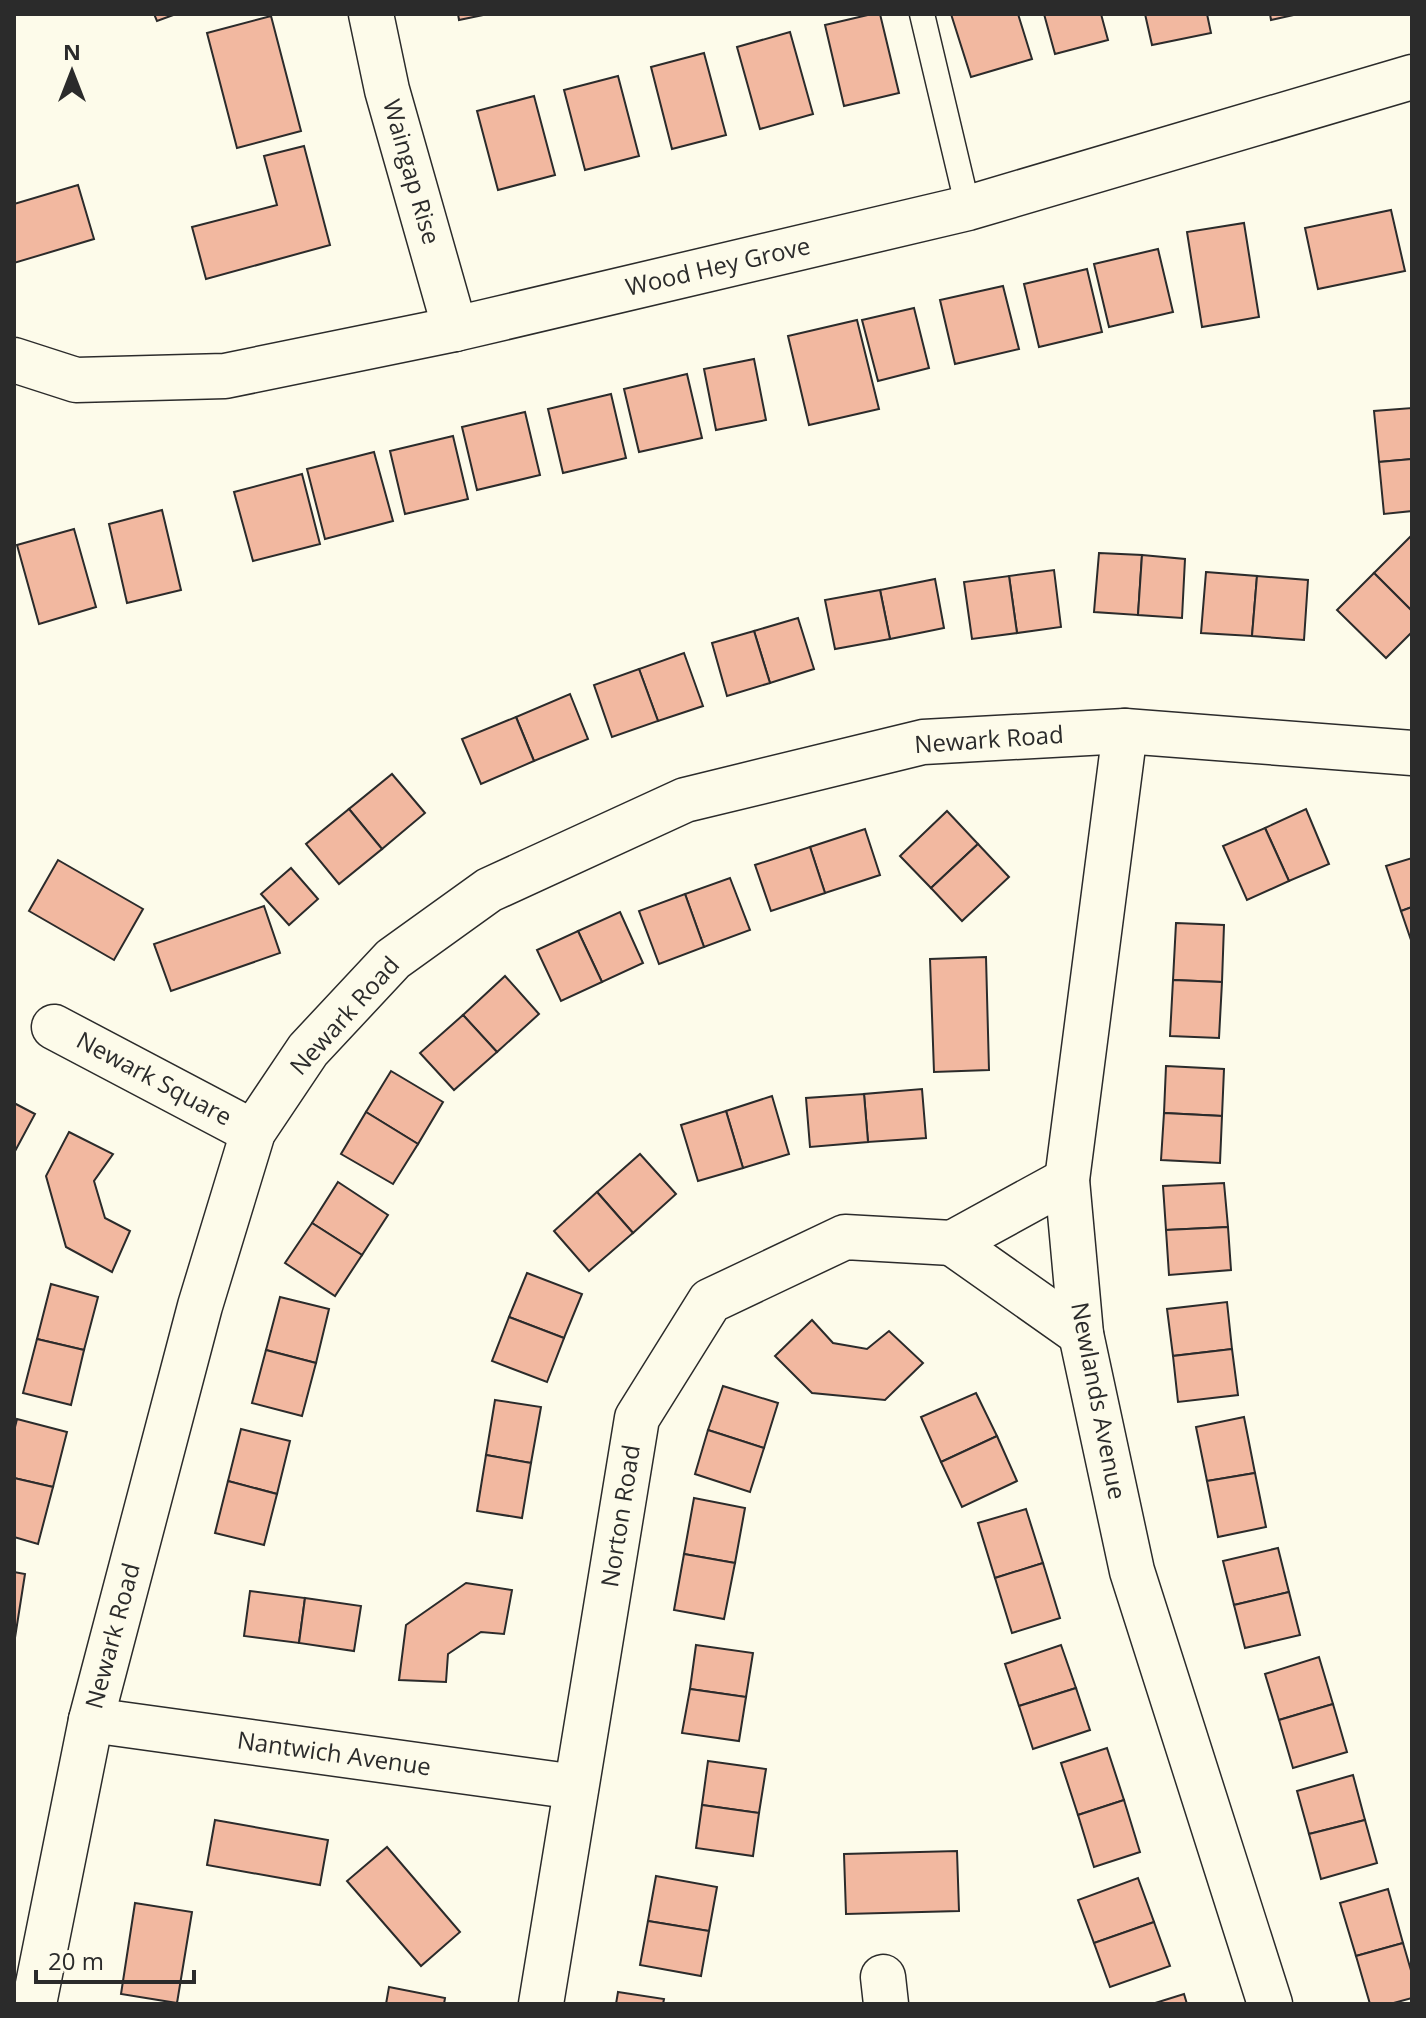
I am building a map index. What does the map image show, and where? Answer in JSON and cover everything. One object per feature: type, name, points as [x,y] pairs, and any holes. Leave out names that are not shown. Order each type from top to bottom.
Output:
[{"type":"street","name":"Waingap Rise","points":[[371,14],[387,90],[455,329]]},
{"type":"street","name":"Wood Hey Grove","points":[[14,360],[76,380],[225,376],[455,329],[968,208],[1412,77]]},
{"type":"street","name":"Newark Road","points":[[34,2004],[91,1720],[200,1306],[253,1132],[308,1050],[393,959],[489,890],[685,800],[923,742],[1125,731],[1412,753]]},
{"type":"street","name":"Newlands Avenue","points":[[1125,731],[1067,1180],[1081,1334],[1132,1571],[1270,2004]]},
{"type":"street","name":"Newark Square","points":[[54,1027],[253,1132]]},
{"type":"street","points":[[1067,1180],[952,1243],[1081,1334]]},
{"type":"street","name":"Norton Road","points":[[541,2004],[637,1418],[710,1301],[845,1237],[952,1243]]},
{"type":"street","name":"Nantwich Avenue","points":[[91,1720],[576,1787]]},
{"type":"lane","points":[[922,14],[968,208]]},
{"type":"building","points":[[154,14],[176,14],[157,21]]},
{"type":"building","points":[[458,14],[488,14],[459,20]]},
{"type":"building","points":[[880,14],[899,93],[844,106],[825,25]]},
{"type":"building","points":[[951,14],[1018,14],[1032,59],[971,77]]},
{"type":"building","points":[[1044,14],[1101,14],[1108,40],[1055,54]]},
{"type":"building","points":[[1145,14],[1207,14],[1211,33],[1152,45]]},
{"type":"building","points":[[1270,14],[1298,14],[1271,20]]},
{"type":"building","points":[[271,16],[301,131],[237,148],[207,33]]},
{"type":"building","points":[[790,32],[813,114],[760,129],[737,47]]},
{"type":"building","points":[[704,53],[726,135],[672,149],[651,67]]},
{"type":"building","points":[[618,76],[639,156],[585,170],[564,90]]},
{"type":"building","points":[[534,96],[555,175],[498,190],[477,111]]},
{"type":"building","points":[[304,146],[330,245],[206,279],[192,227],[277,205],[264,156]]},
{"type":"building","points":[[78,185],[94,239],[14,263],[14,204]]},
{"type":"building","points":[[1391,210],[1405,271],[1318,289],[1305,228]]},
{"type":"building","points":[[1244,223],[1259,317],[1202,327],[1187,232]]},
{"type":"building","points":[[1158,249],[1173,312],[1109,327],[1094,264]]},
{"type":"building","points":[[1087,269],[1102,332],[1039,347],[1024,284]]},
{"type":"building","points":[[1003,286],[1019,349],[955,364],[940,300]]},
{"type":"building","points":[[914,308],[929,368],[878,381],[862,320]]},
{"type":"building","points":[[857,320],[879,409],[809,425],[788,336]]},
{"type":"building","points":[[754,359],[766,420],[716,430],[704,369]]},
{"type":"building","points":[[687,374],[702,438],[639,452],[624,389]]},
{"type":"building","points":[[611,394],[626,458],[563,473],[548,409]]},
{"type":"building","points":[[1412,408],[1412,459],[1379,462],[1374,411]]},
{"type":"building","points":[[525,412],[540,475],[477,490],[462,427]]},
{"type":"building","points":[[453,436],[468,499],[405,514],[390,451]]},
{"type":"building","points":[[374,452],[393,521],[325,539],[307,469]]},
{"type":"building","points":[[1412,459],[1412,511],[1384,514],[1379,462]]},
{"type":"building","points":[[302,474],[320,544],[253,561],[234,492]]},
{"type":"building","points":[[162,510],[181,590],[127,603],[109,524]]},
{"type":"building","points":[[74,529],[96,607],[39,624],[17,545]]},
{"type":"building","points":[[1412,537],[1412,611],[1374,573]]},
{"type":"building","points":[[1099,553],[1142,555],[1138,615],[1094,612]]},
{"type":"building","points":[[1142,555],[1185,559],[1182,618],[1138,615]]},
{"type":"building","points":[[1054,570],[1061,627],[1017,633],[1009,576]]},
{"type":"building","points":[[1206,572],[1257,576],[1252,636],[1201,633]]},
{"type":"building","points":[[1374,573],[1412,611],[1412,632],[1386,658],[1337,610]]},
{"type":"building","points":[[1009,576],[1017,633],[972,639],[964,582]]},
{"type":"building","points":[[1257,576],[1308,580],[1304,640],[1252,636]]},
{"type":"building","points":[[935,579],[944,628],[890,639],[880,590]]},
{"type":"building","points":[[880,590],[890,639],[835,649],[825,600]]},
{"type":"building","points":[[798,618],[814,669],[770,683],[754,631]]},
{"type":"building","points":[[754,631],[770,683],[727,696],[712,643]]},
{"type":"building","points":[[684,653],[703,706],[658,721],[639,669]]},
{"type":"building","points":[[639,669],[658,721],[612,737],[594,685]]},
{"type":"building","points":[[570,694],[588,739],[534,761],[516,717]]},
{"type":"building","points":[[516,717],[534,761],[481,784],[462,739]]},
{"type":"building","points":[[392,774],[425,813],[382,849],[349,809]]},
{"type":"building","points":[[349,809],[382,849],[339,884],[306,844]]},
{"type":"building","points":[[1306,809],[1329,864],[1289,881],[1265,828]]},
{"type":"building","points":[[947,811],[978,844],[931,888],[900,856]]},
{"type":"building","points":[[1265,828],[1289,881],[1247,900],[1223,846]]},
{"type":"building","points":[[865,829],[880,875],[825,893],[810,847]]},
{"type":"building","points":[[978,844],[1009,877],[962,921],[931,888]]},
{"type":"building","points":[[810,847],[825,893],[771,911],[755,865]]},
{"type":"building","points":[[1412,858],[1412,907],[1401,911],[1386,866]]},
{"type":"building","points":[[58,860],[143,909],[114,960],[29,911]]},
{"type":"building","points":[[291,868],[318,899],[289,925],[261,894]]},
{"type":"building","points":[[730,878],[750,930],[704,947],[685,894]]},
{"type":"building","points":[[685,894],[704,947],[659,964],[639,911]]},
{"type":"building","points":[[264,906],[280,953],[171,991],[154,944]]},
{"type":"building","points":[[1412,907],[1412,943],[1401,911]]},
{"type":"building","points":[[620,912],[643,963],[602,982],[578,931]]},
{"type":"building","points":[[1176,923],[1224,925],[1222,982],[1173,980]]},
{"type":"building","points":[[578,931],[602,982],[561,1001],[537,950]]},
{"type":"building","points":[[986,957],[989,1070],[934,1072],[930,959]]},
{"type":"building","points":[[505,976],[539,1014],[497,1052],[463,1015]]},
{"type":"building","points":[[1173,980],[1222,982],[1219,1038],[1170,1036]]},
{"type":"building","points":[[463,1015],[497,1052],[454,1090],[420,1053]]},
{"type":"building","points":[[1166,1066],[1224,1069],[1222,1116],[1164,1113]]},
{"type":"building","points":[[391,1071],[443,1102],[418,1144],[366,1112]]},
{"type":"building","points":[[922,1089],[926,1138],[868,1142],[864,1094]]},
{"type":"building","points":[[864,1094],[868,1142],[810,1147],[806,1098]]},
{"type":"building","points":[[772,1096],[789,1154],[743,1168],[726,1111]]},
{"type":"building","points":[[14,1103],[35,1114],[14,1153]]},
{"type":"building","points":[[726,1111],[743,1168],[698,1181],[681,1125]]},
{"type":"building","points":[[366,1112],[418,1144],[393,1184],[341,1154]]},
{"type":"building","points":[[1164,1113],[1222,1116],[1220,1163],[1161,1160]]},
{"type":"building","points":[[69,1132],[113,1154],[94,1181],[105,1218],[130,1231],[112,1272],[66,1247],[46,1176]]},
{"type":"building","points":[[640,1154],[676,1194],[633,1233],[597,1192]]},
{"type":"building","points":[[338,1182],[388,1215],[362,1255],[312,1223]]},
{"type":"building","points":[[1224,1183],[1228,1227],[1166,1230],[1163,1186]]},
{"type":"building","points":[[597,1192],[633,1233],[589,1271],[554,1231]]},
{"type":"building","points":[[312,1223],[362,1255],[335,1296],[285,1263]]},
{"type":"building","points":[[1228,1227],[1231,1270],[1169,1275],[1166,1230]]},
{"type":"building","points":[[527,1273],[582,1294],[564,1338],[509,1317]]},
{"type":"building","points":[[51,1284],[98,1297],[84,1350],[37,1339]]},
{"type":"building","points":[[280,1297],[329,1309],[316,1363],[266,1350]]},
{"type":"building","points":[[1227,1302],[1232,1349],[1173,1356],[1167,1309]]},
{"type":"building","points":[[509,1317],[564,1338],[547,1382],[492,1361]]},
{"type":"building","points":[[812,1320],[833,1343],[867,1349],[889,1331],[923,1363],[885,1400],[812,1393],[775,1356]]},
{"type":"building","points":[[37,1339],[84,1350],[71,1405],[23,1393]]},
{"type":"building","points":[[1232,1349],[1238,1395],[1178,1402],[1173,1356]]},
{"type":"building","points":[[266,1350],[316,1363],[302,1416],[252,1403]]},
{"type":"building","points":[[723,1386],[778,1403],[764,1448],[708,1430]]},
{"type":"building","points":[[976,1393],[997,1436],[941,1462],[921,1417]]},
{"type":"building","points":[[495,1400],[541,1407],[531,1463],[486,1455]]},
{"type":"building","points":[[1244,1417],[1255,1473],[1207,1481],[1196,1427]]},
{"type":"building","points":[[17,1419],[67,1432],[53,1487],[14,1478]]},
{"type":"building","points":[[241,1429],[290,1441],[277,1494],[228,1481]]},
{"type":"building","points":[[708,1430],[764,1448],[750,1492],[695,1474]]},
{"type":"building","points":[[997,1436],[1017,1481],[962,1507],[941,1462]]},
{"type":"building","points":[[486,1455],[531,1463],[522,1518],[477,1511]]},
{"type":"building","points":[[1255,1473],[1266,1527],[1218,1537],[1207,1481]]},
{"type":"building","points":[[14,1478],[53,1487],[38,1544],[14,1537]]},
{"type":"building","points":[[228,1481],[277,1494],[264,1545],[215,1533]]},
{"type":"building","points":[[694,1498],[745,1508],[735,1563],[684,1554]]},
{"type":"building","points":[[1026,1509],[1043,1563],[995,1578],[978,1523]]},
{"type":"building","points":[[1278,1548],[1289,1592],[1234,1605],[1223,1561]]},
{"type":"building","points":[[684,1554],[735,1563],[724,1619],[674,1610]]},
{"type":"building","points":[[1043,1563],[1060,1618],[1012,1633],[995,1578]]},
{"type":"building","points":[[14,1572],[25,1574],[14,1644]]},
{"type":"building","points":[[466,1583],[512,1590],[504,1634],[481,1632],[448,1654],[446,1682],[399,1680],[406,1625]]},
{"type":"building","points":[[250,1591],[305,1598],[299,1643],[244,1636]]},
{"type":"building","points":[[1289,1592],[1300,1635],[1245,1648],[1234,1605]]},
{"type":"building","points":[[305,1598],[361,1606],[354,1651],[299,1643]]},
{"type":"building","points":[[696,1645],[753,1653],[746,1697],[690,1689]]},
{"type":"building","points":[[1061,1645],[1076,1688],[1019,1706],[1005,1664]]},
{"type":"building","points":[[1319,1657],[1333,1704],[1279,1720],[1265,1674]]},
{"type":"building","points":[[1076,1688],[1090,1730],[1033,1749],[1019,1706]]},
{"type":"building","points":[[690,1689],[746,1697],[739,1741],[682,1733]]},
{"type":"building","points":[[1333,1704],[1347,1752],[1293,1768],[1279,1720]]},
{"type":"building","points":[[1107,1748],[1124,1800],[1078,1815],[1061,1763]]},
{"type":"building","points":[[708,1761],[766,1769],[759,1813],[702,1805]]},
{"type":"building","points":[[1353,1775],[1365,1820],[1309,1834],[1297,1791]]},
{"type":"building","points":[[1124,1800],[1140,1852],[1094,1867],[1078,1815]]},
{"type":"building","points":[[702,1805],[759,1813],[753,1856],[696,1848]]},
{"type":"building","points":[[215,1820],[328,1840],[320,1885],[207,1865]]},
{"type":"building","points":[[1365,1820],[1377,1863],[1321,1879],[1309,1834]]},
{"type":"building","points":[[387,1847],[460,1932],[421,1966],[347,1881]]},
{"type":"building","points":[[957,1851],[959,1911],[846,1914],[844,1854]]},
{"type":"building","points":[[656,1876],[717,1887],[709,1931],[648,1921]]},
{"type":"building","points":[[1138,1878],[1154,1922],[1094,1943],[1078,1900]]},
{"type":"building","points":[[1388,1889],[1403,1943],[1356,1956],[1340,1903]]},
{"type":"building","points":[[135,1903],[192,1912],[177,2003],[121,1994]]},
{"type":"building","points":[[648,1921],[709,1931],[701,1976],[640,1965]]},
{"type":"building","points":[[1154,1922],[1170,1966],[1110,1987],[1094,1943]]},
{"type":"building","points":[[1403,1943],[1412,1974],[1412,1998],[1390,2004],[1370,2004],[1356,1956]]},
{"type":"building","points":[[389,1987],[445,1998],[444,2004],[386,2004]]},
{"type":"building","points":[[618,1992],[664,1999],[663,2004],[616,2004]]},
{"type":"building","points":[[1184,1994],[1187,2004],[1152,2004]]}]
